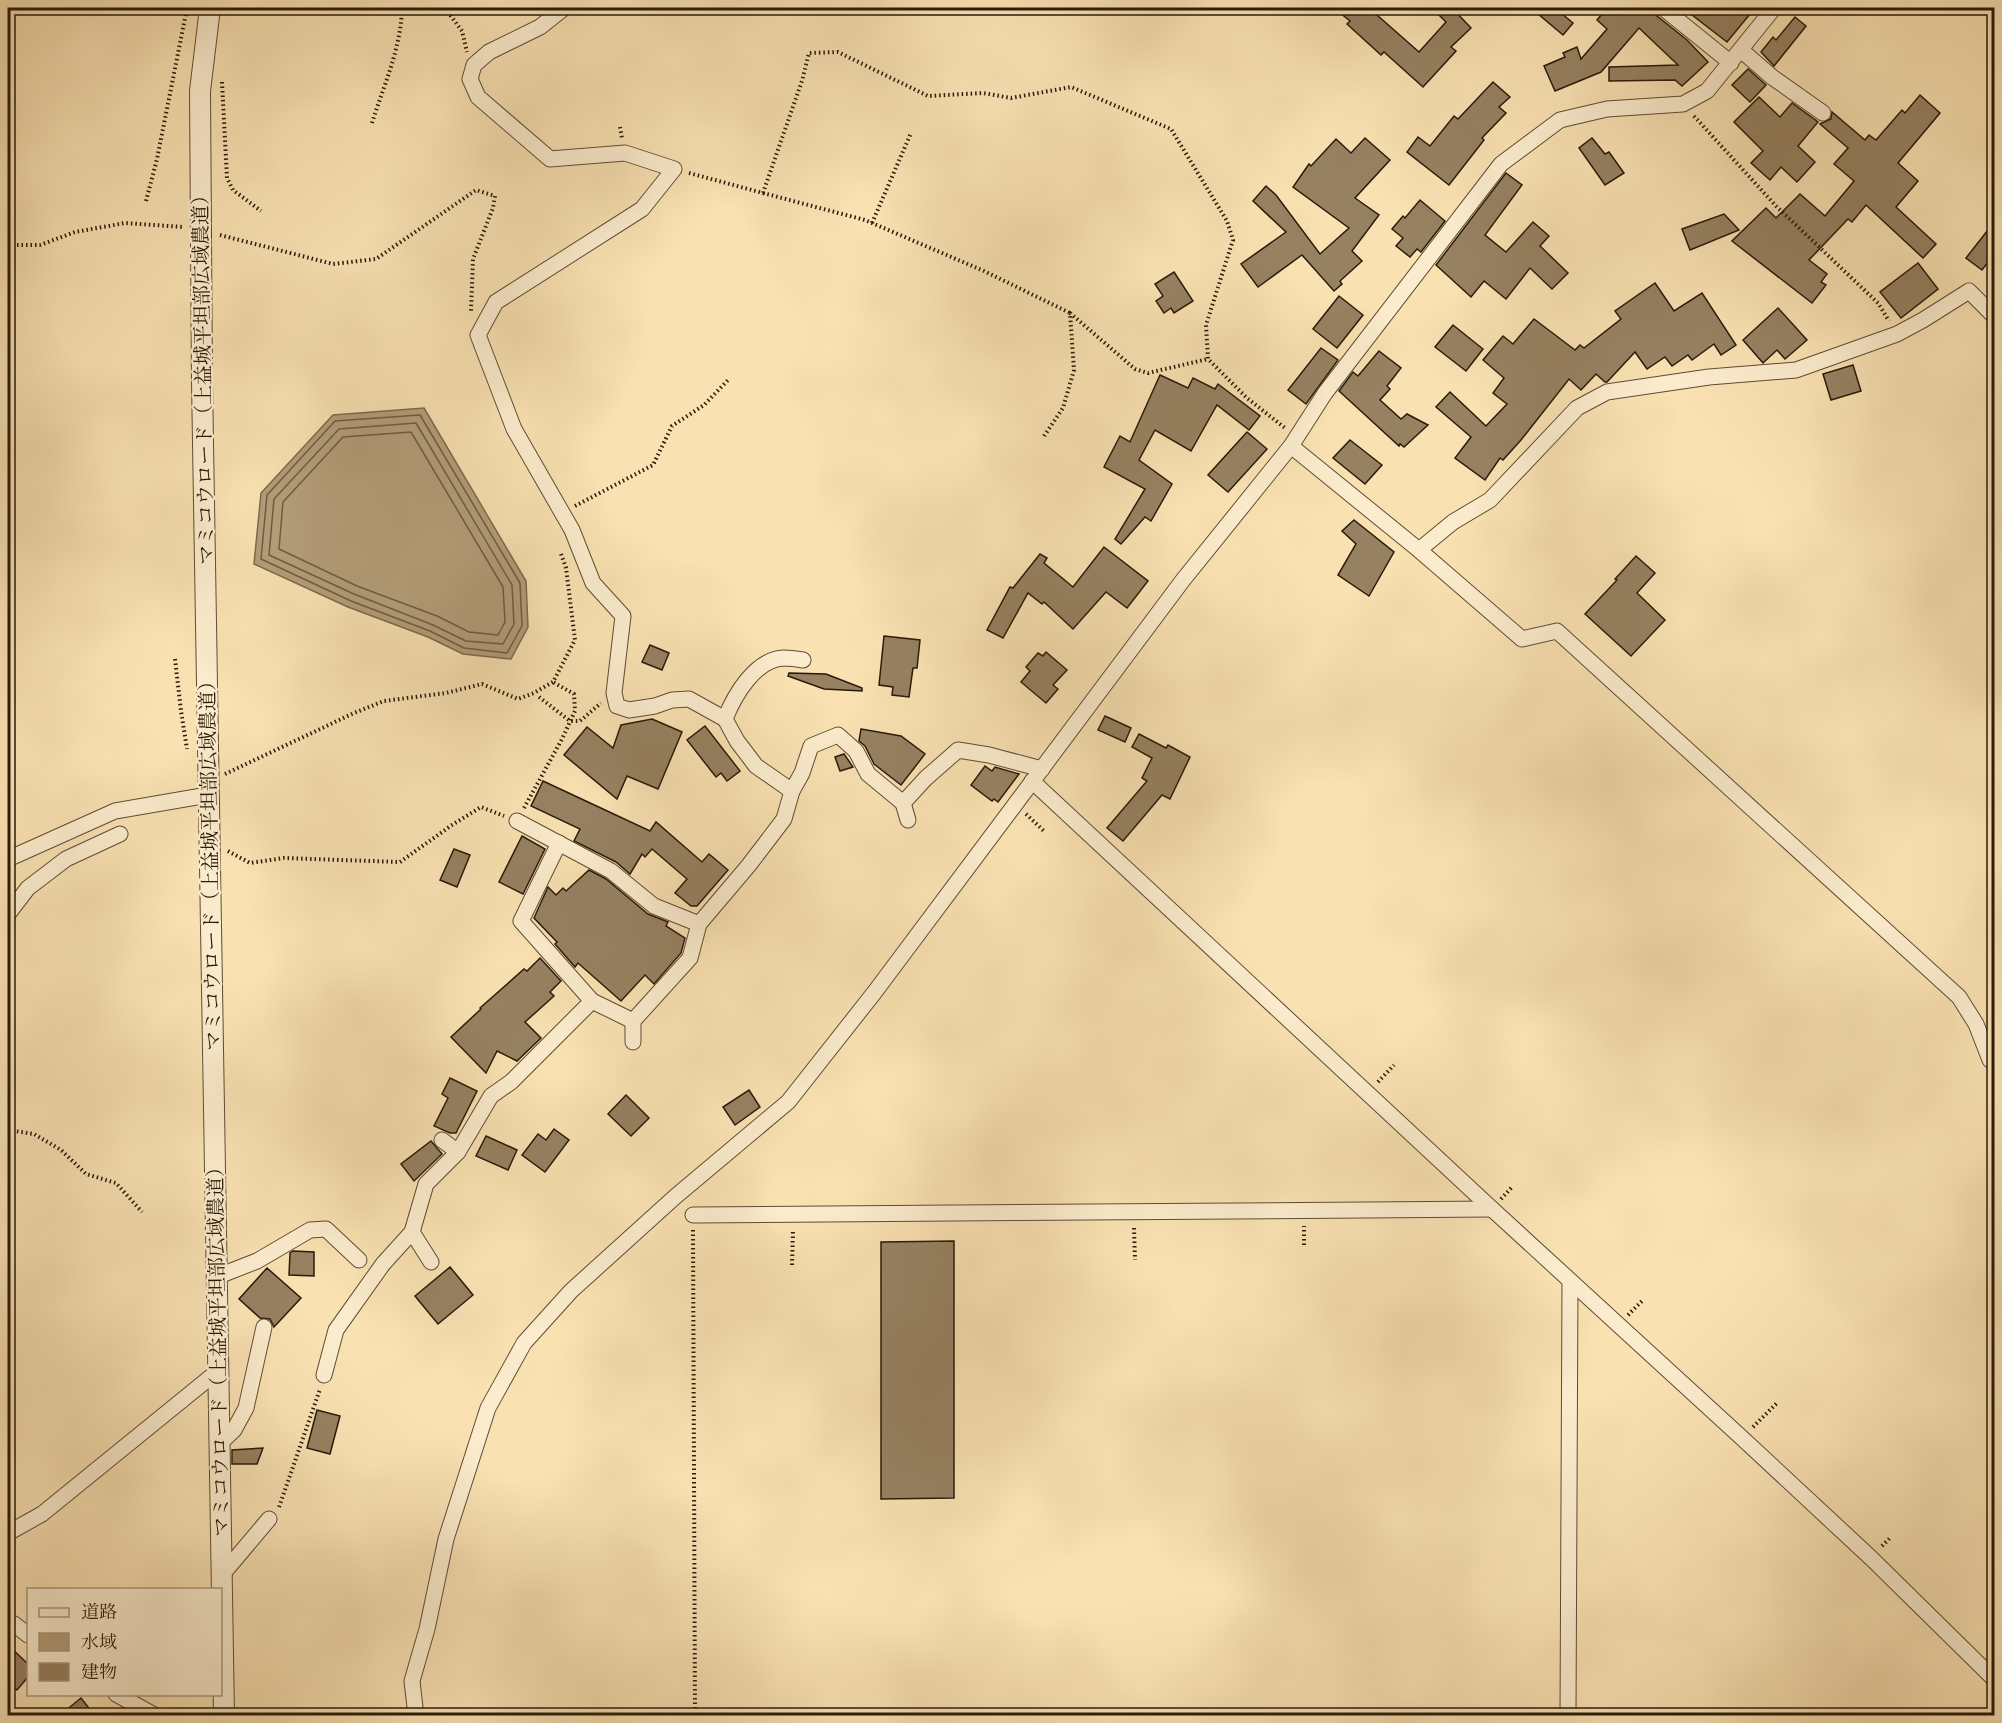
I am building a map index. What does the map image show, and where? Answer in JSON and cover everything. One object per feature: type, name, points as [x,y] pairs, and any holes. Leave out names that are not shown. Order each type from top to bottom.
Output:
[{"type":"street","name":"マミコウロード（上益城平坦部広域農道）","points":[[210,8],[200,91],[202,381],[221,1588]]},
{"type":"street","points":[[564,8],[540,27],[489,52],[474,65],[470,79],[478,97],[549,159],[625,153],[674,169],[642,209],[496,302],[478,335],[514,429],[575,537],[593,583],[623,616],[614,693],[617,706],[629,710],[655,706],[672,700],[689,699],[725,719],[737,741],[756,766],[792,791]]},
{"type":"street","points":[[1664,8],[1736,57],[1772,77],[1823,113]]},
{"type":"street","points":[[416,1716],[412,1681],[427,1629],[446,1539],[488,1408],[524,1343],[588,1275],[676,1196],[788,1102],[874,993],[1183,580],[1294,442],[1325,393],[1501,164],[1560,120],[1606,109],[1683,104],[1707,91],[1774,8]]},
{"type":"street","points":[[1419,550],[1453,522],[1490,500],[1577,408],[1607,392],[1708,377],[1796,370],[1897,334],[1969,291],[1995,316]]},
{"type":"street","points":[[1294,442],[1522,639],[1557,631],[1959,996],[1976,1024],[1990,1060],[1995,1063]]},
{"type":"street","points":[[725,719],[742,685],[760,667],[782,658],[803,660]]},
{"type":"street","points":[[633,1042],[633,1022],[690,958],[699,924],[784,819],[792,791],[802,773],[811,746],[838,735],[856,751],[868,774],[903,803],[908,820]]},
{"type":"street","points":[[903,803],[926,778],[958,750],[989,755],[1037,775],[1367,1093],[1742,1438],[1995,1679]]},
{"type":"street","points":[[8,859],[115,812],[208,789]]},
{"type":"street","points":[[517,821],[611,870],[654,906],[699,924]]},
{"type":"street","points":[[8,914],[28,888],[66,859],[120,834]]},
{"type":"street","points":[[559,843],[521,921],[592,1001],[633,1022]]},
{"type":"street","points":[[324,1375],[336,1330],[383,1264],[412,1232],[426,1184],[458,1152],[491,1096],[511,1082],[592,1001]]},
{"type":"street","points":[[442,1140],[458,1152]]},
{"type":"street","points":[[693,1215],[1492,1209]]},
{"type":"street","points":[[216,1277],[257,1261],[310,1230],[326,1229],[359,1260]]},
{"type":"street","points":[[412,1232],[431,1262]]},
{"type":"street","points":[[1568,1716],[1570,1281]]},
{"type":"street","points":[[219,1444],[234,1430],[246,1408],[264,1327]]},
{"type":"street","points":[[8,1533],[42,1514],[218,1371]]},
{"type":"street","points":[[221,1576],[269,1519]]},
{"type":"street","name":"マミコウロード（上益城平坦部広域農道）","points":[[222,1623],[224,1716]]},
{"type":"street","points":[[8,1628],[14,1624],[27,1634]]},
{"type":"street","points":[[118,1696],[156,1716]]},
{"type":"path","points":[[146,201],[157,159],[187,8]]},
{"type":"path","points":[[372,123],[396,51],[402,22],[402,8]]},
{"type":"path","points":[[446,8],[462,31],[468,57],[474,65]]},
{"type":"path","points":[[763,193],[802,81],[809,53],[838,52],[928,96],[983,93],[1011,98],[1071,87],[1171,129],[1227,221],[1233,240],[1206,325],[1208,359],[1294,442]]},
{"type":"path","points":[[221,76],[227,178],[233,190],[261,211]]},
{"type":"path","points":[[1683,104],[1776,206],[1878,303],[1897,334]]},
{"type":"path","points":[[872,223],[911,133]]},
{"type":"path","points":[[674,169],[872,223],[984,271],[1070,313],[1135,369],[1148,374],[1208,359]]},
{"type":"path","points":[[8,245],[40,245],[75,232],[125,222],[185,227],[333,264],[376,259],[476,190],[495,196],[493,208],[473,260],[471,312],[478,335]]},
{"type":"path","points":[[1044,436],[1063,408],[1074,370],[1070,313]]},
{"type":"path","points":[[562,513],[652,465],[672,426],[704,405],[729,379]]},
{"type":"path","points":[[208,789],[354,713],[384,701],[446,693],[482,684],[518,699],[553,682],[575,640],[566,568],[558,545],[575,537]]},
{"type":"path","points":[[175,659],[188,755]]},
{"type":"path","points":[[209,840],[250,864],[284,858],[400,862],[481,807],[517,821],[575,711],[574,694],[553,682]]},
{"type":"path","points":[[539,697],[570,721],[580,721],[614,693]]},
{"type":"path","points":[[1015,804],[1046,832]]},
{"type":"path","points":[[1367,1093],[1394,1065]]},
{"type":"path","points":[[8,1130],[34,1134],[61,1150],[86,1173],[116,1183],[142,1212]]},
{"type":"path","points":[[1134,1212],[1135,1260]]},
{"type":"path","points":[[693,1215],[695,1716]]},
{"type":"path","points":[[792,1265],[793,1215]]},
{"type":"path","points":[[269,1519],[278,1510],[324,1375]]},
{"type":"path","points":[[1742,1438],[1778,1402]]},
{"type":"water","points":[[424,408],[526,581],[528,627],[511,659],[463,654],[428,637],[348,607],[254,564],[261,493],[333,415]]},
{"type":"building","points":[[1334,8],[1369,8],[1419,52],[1446,22],[1432,8],[1452,8],[1471,28],[1451,47],[1456,51],[1423,87],[1384,52],[1381,55],[1347,24],[1350,21]]},
{"type":"building","points":[[1531,8],[1555,8],[1573,23],[1563,35]]},
{"type":"building","points":[[1607,8],[1653,8],[1657,16],[1687,40],[1708,62],[1682,86],[1675,80],[1609,81],[1609,67],[1678,65],[1639,28],[1601,72],[1555,91],[1544,66],[1565,57],[1563,53],[1577,47],[1581,59],[1607,29],[1597,20]]},
{"type":"building","points":[[1683,8],[1755,8],[1727,42]]},
{"type":"building","points":[[1795,17],[1806,26],[1774,66],[1761,52],[1773,37],[1776,40]]},
{"type":"building","points":[[1748,69],[1766,85],[1750,102],[1732,85]]},
{"type":"building","points":[[1493,82],[1510,97],[1499,107],[1506,113],[1482,138],[1484,140],[1449,185],[1407,152],[1418,137],[1430,146],[1454,116],[1458,119]]},
{"type":"building","points":[[1920,95],[1940,113],[1898,163],[1918,181],[1896,207],[1936,244],[1923,258],[1866,205],[1852,222],[1848,219],[1809,260],[1827,274],[1821,282],[1826,285],[1812,303],[1732,241],[1766,208],[1776,218],[1800,194],[1825,216],[1854,181],[1834,164],[1848,148],[1820,124],[1831,119],[1832,112],[1865,140],[1869,135],[1876,140],[1902,110],[1905,113]]},
{"type":"building","points":[[1759,97],[1780,117],[1792,103],[1818,122],[1798,146],[1815,162],[1797,182],[1781,167],[1770,180],[1751,163],[1763,151],[1734,122]]},
{"type":"building","points":[[1365,138],[1390,160],[1355,198],[1379,215],[1352,251],[1362,261],[1340,281],[1342,284],[1334,291],[1302,255],[1258,287],[1241,264],[1286,232],[1253,201],[1266,186],[1276,195],[1320,254],[1349,228],[1293,187],[1309,164],[1311,166],[1336,139],[1351,153]]},
{"type":"building","points":[[1592,138],[1605,154],[1609,152],[1624,173],[1605,185],[1579,148]]},
{"type":"building","points":[[1506,173],[1522,185],[1485,235],[1506,252],[1533,222],[1549,236],[1540,246],[1568,273],[1552,289],[1530,268],[1506,299],[1484,281],[1471,297],[1436,265]]},
{"type":"building","points":[[1420,200],[1445,221],[1421,252],[1417,249],[1410,257],[1396,246],[1403,238],[1392,229]]},
{"type":"building","points":[[1724,214],[1739,230],[1690,250],[1682,229]]},
{"type":"building","points":[[1995,221],[1995,253],[1982,270],[1966,258]]},
{"type":"building","points":[[1918,263],[1938,289],[1901,318],[1880,292]]},
{"type":"building","points":[[1174,272],[1193,301],[1174,313],[1171,308],[1164,313],[1156,301],[1163,296],[1155,284]]},
{"type":"building","points":[[1655,283],[1674,311],[1702,293],[1736,345],[1721,355],[1714,344],[1692,360],[1688,355],[1672,366],[1665,357],[1647,369],[1635,352],[1607,382],[1596,374],[1581,390],[1569,379],[1521,440],[1503,460],[1500,458],[1485,480],[1455,458],[1471,437],[1436,407],[1450,392],[1486,426],[1507,404],[1493,393],[1504,378],[1483,360],[1503,336],[1513,344],[1534,319],[1575,350],[1580,345],[1584,348],[1621,319],[1615,311]]},
{"type":"building","points":[[1339,296],[1363,315],[1337,348],[1313,329]]},
{"type":"building","points":[[1778,308],[1807,340],[1785,359],[1777,350],[1763,363],[1743,340]]},
{"type":"building","points":[[1453,325],[1483,349],[1466,371],[1435,347]]},
{"type":"building","points":[[1321,348],[1338,360],[1306,404],[1288,390]]},
{"type":"building","points":[[1379,351],[1401,368],[1387,386],[1390,389],[1380,400],[1401,419],[1407,414],[1428,425],[1404,447],[1400,444],[1399,446],[1339,391],[1353,372],[1358,376]]},
{"type":"building","points":[[1853,365],[1861,391],[1831,400],[1823,374]]},
{"type":"building","points":[[1160,375],[1188,388],[1193,378],[1215,389],[1218,384],[1260,416],[1249,430],[1217,405],[1191,451],[1155,430],[1139,460],[1172,484],[1151,521],[1145,517],[1121,544],[1115,539],[1145,489],[1104,467],[1120,436],[1130,442]]},
{"type":"building","points":[[1247,432],[1267,449],[1228,492],[1208,475]]},
{"type":"building","points":[[1350,440],[1382,465],[1365,484],[1333,458]]},
{"type":"building","points":[[1354,520],[1394,552],[1369,596],[1338,575],[1356,544],[1342,531]]},
{"type":"building","points":[[1104,547],[1148,581],[1127,608],[1106,592],[1073,629],[1044,602],[1042,604],[1028,593],[1003,638],[987,630],[1010,587],[1013,588],[1040,554],[1047,558],[1044,563],[1073,587]]},
{"type":"building","points":[[1636,556],[1655,573],[1637,593],[1665,620],[1631,656],[1585,614]]},
{"type":"building","points":[[884,636],[920,640],[917,668],[913,668],[909,697],[892,695],[893,687],[879,685]]},
{"type":"building","points":[[650,645],[669,653],[662,670],[642,662]]},
{"type":"building","points":[[1046,652],[1067,670],[1053,685],[1058,689],[1046,703],[1021,682],[1030,671],[1026,667],[1038,653],[1043,656]]},
{"type":"building","points":[[789,673],[826,674],[862,688],[862,691],[824,689],[788,676]]},
{"type":"building","points":[[1105,716],[1131,728],[1125,742],[1098,730]]},
{"type":"building","points":[[652,719],[682,732],[658,789],[627,776],[617,799],[564,755],[587,727],[613,748],[621,725]]},
{"type":"building","points":[[705,726],[740,771],[727,781],[721,773],[716,777],[687,740]]},
{"type":"building","points":[[861,729],[901,736],[925,754],[901,785],[874,764],[865,746],[859,741]]},
{"type":"building","points":[[1139,734],[1166,748],[1168,745],[1190,757],[1170,799],[1162,795],[1123,841],[1107,828],[1147,781],[1142,778],[1152,758],[1132,747]]},
{"type":"building","points":[[844,754],[853,767],[840,771],[835,757]]},
{"type":"building","points":[[985,766],[992,771],[995,767],[1019,774],[998,802],[994,799],[992,801],[971,785]]},
{"type":"building","points":[[543,781],[650,831],[656,822],[702,862],[709,854],[728,870],[697,906],[691,906],[675,893],[687,879],[652,849],[645,857],[642,854],[630,874],[616,862],[574,841],[580,829],[531,806]]},
{"type":"building","points":[[522,836],[545,849],[523,894],[499,882]]},
{"type":"building","points":[[454,849],[470,855],[457,887],[440,880]]},
{"type":"building","points":[[589,870],[606,879],[648,914],[668,922],[666,926],[685,938],[681,953],[654,984],[645,975],[621,1001],[578,963],[575,967],[555,944],[557,942],[534,918],[548,887],[556,895],[563,888],[566,891]]},
{"type":"building","points":[[540,958],[561,981],[550,992],[554,996],[525,1022],[541,1038],[517,1061],[497,1051],[486,1073],[451,1037],[480,1008]]},
{"type":"building","points":[[450,1078],[477,1091],[456,1133],[450,1133],[434,1126],[448,1098],[442,1094]]},
{"type":"building","points":[[749,1090],[760,1107],[735,1125],[723,1107]]},
{"type":"building","points":[[626,1095],[649,1118],[631,1136],[608,1114]]},
{"type":"building","points":[[554,1129],[569,1140],[545,1172],[522,1155],[538,1134],[546,1140]]},
{"type":"building","points":[[486,1136],[517,1150],[508,1170],[476,1156]]},
{"type":"building","points":[[431,1141],[442,1154],[414,1181],[401,1164]]},
{"type":"building","points":[[954,1241],[954,1498],[881,1499],[881,1242]]},
{"type":"building","points":[[293,1251],[314,1252],[314,1276],[289,1275],[290,1253]]},
{"type":"building","points":[[450,1267],[473,1295],[438,1324],[415,1296]]},
{"type":"building","points":[[267,1268],[301,1298],[274,1327],[270,1319],[260,1318],[239,1299]]},
{"type":"building","points":[[317,1410],[340,1416],[330,1454],[307,1448]]},
{"type":"building","points":[[263,1448],[257,1464],[232,1464],[232,1450]]},
{"type":"building","points":[[8,1645],[27,1663],[27,1678],[17,1690],[8,1682]]},
{"type":"building","points":[[81,1698],[95,1716],[59,1716]]}]
